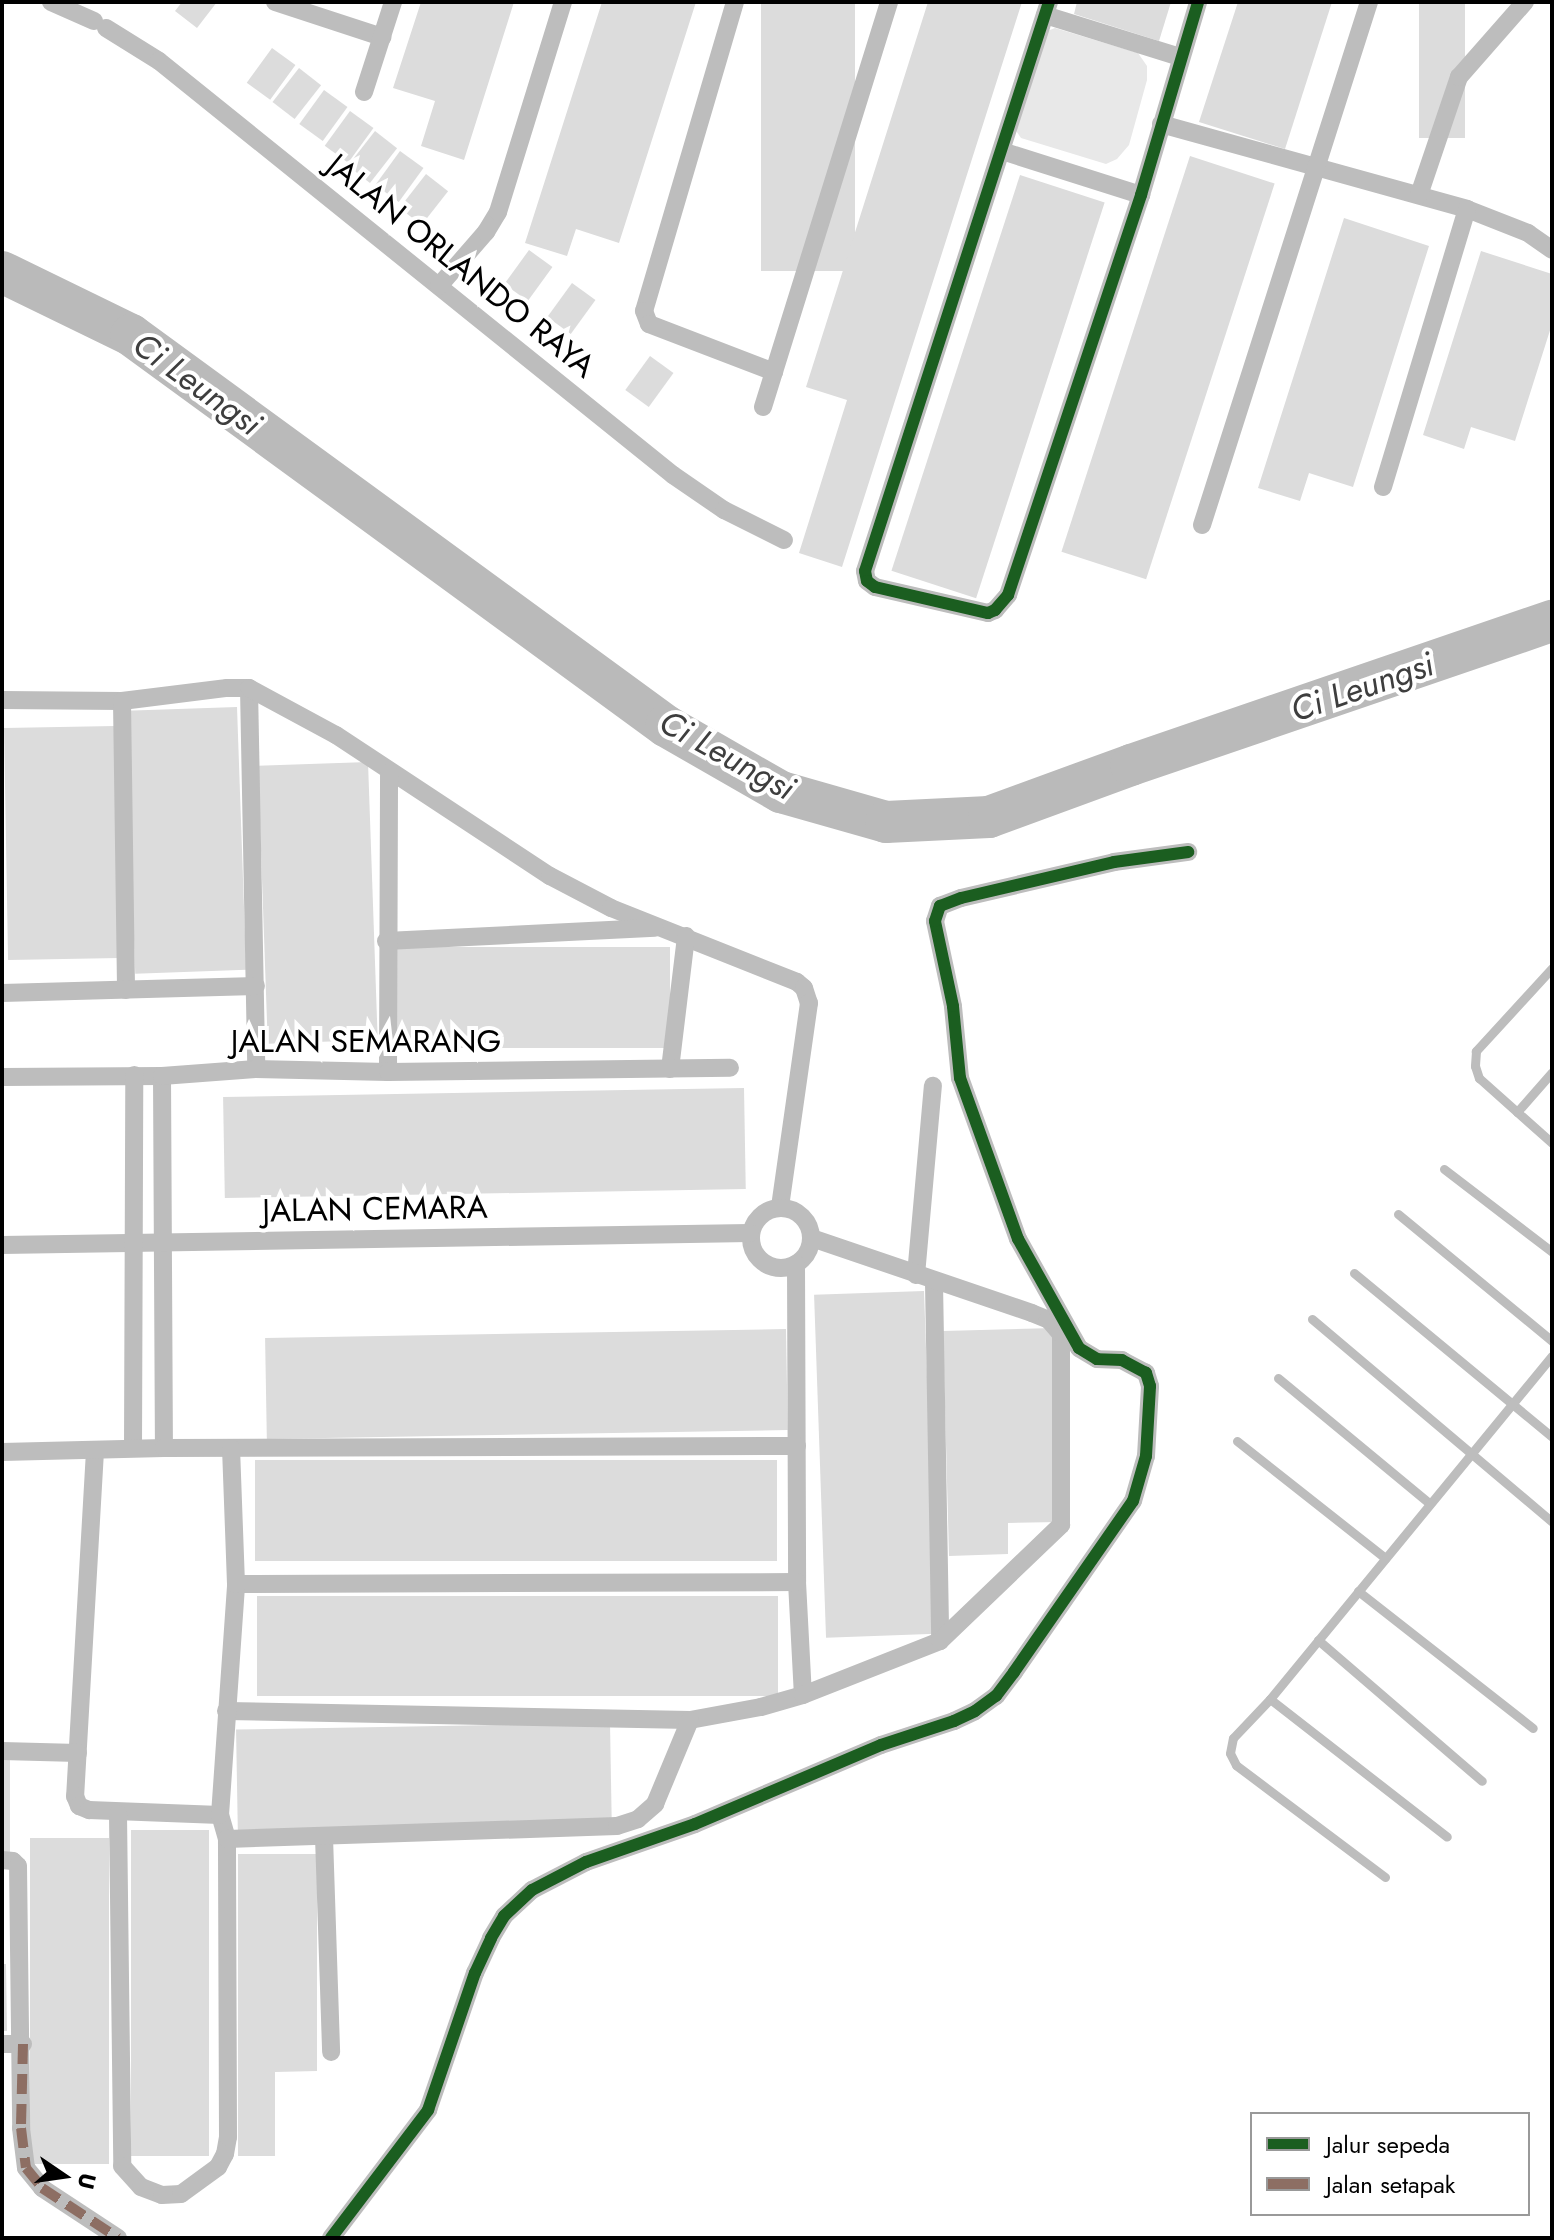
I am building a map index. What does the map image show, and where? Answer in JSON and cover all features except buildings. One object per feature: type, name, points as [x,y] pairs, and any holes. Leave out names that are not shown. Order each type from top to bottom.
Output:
[{"type":"street","name":"JALAN ORLANDO RAYA","points":[[51,2],[100,25],[159,61],[673,475],[724,510],[784,540]]},
{"type":"street","points":[[275,2],[382,37]]},
{"type":"street","points":[[364,92],[393,2]]},
{"type":"street","points":[[439,286],[486,232],[498,212],[563,2]]},
{"type":"street","points":[[735,2],[644,311],[649,324],[774,372]]},
{"type":"street","points":[[763,407],[889,2]]},
{"type":"street","points":[[1180,57],[1047,9],[865,571],[867,581],[875,587],[988,613],[1003,603],[1141,195],[1198,2]]},
{"type":"street","points":[[1202,525],[1314,164],[1369,2]]},
{"type":"street","points":[[1419,195],[1454,86],[1525,2]]},
{"type":"street","points":[[1161,124],[1314,164],[1467,209],[1528,233],[1552,250]]},
{"type":"street","points":[[1002,151],[1141,195]]},
{"type":"street","points":[[1383,487],[1467,209]]},
{"type":"street","points":[[249,688],[256,1069]]},
{"type":"street","points":[[2,700],[122,701],[249,688],[336,735],[389,773],[550,876],[611,908],[797,982],[808,996],[780,1207]]},
{"type":"street","points":[[122,701],[126,990]]},
{"type":"street","points":[[388,1072],[386,941],[389,773]]},
{"type":"street","points":[[331,2238],[428,2110],[475,1973],[491,1938],[504,1916],[532,1890],[586,1862],[695,1824],[881,1745],[975,1711],[996,1696],[1133,1501],[1146,1456],[1150,1386],[1146,1373],[1122,1360],[1097,1359],[1079,1348],[1018,1239],[960,1078],[953,1006],[935,921],[940,906],[961,898],[1114,862],[1188,852]]},
{"type":"street","points":[[386,941],[662,927]]},
{"type":"street","points":[[670,1069],[686,936]]},
{"type":"street","points":[[2,993],[256,986]]},
{"type":"street","name":"JALAN SEMARANG","points":[[2,1077],[162,1076],[256,1069],[388,1072],[730,1068]]},
{"type":"street","points":[[133,1448],[134,1075]]},
{"type":"street","points":[[162,1076],[164,1448]]},
{"type":"street","points":[[916,1275],[933,1086]]},
{"type":"street","points":[[780,1207],[796,1211],[808,1222],[812,1238],[808,1253],[796,1264],[781,1268],[766,1264],[755,1253],[750,1233],[765,1211],[780,1207]]},
{"type":"street","name":"JALAN CEMARA","points":[[2,1245],[750,1233]]},
{"type":"street","points":[[226,1711],[690,1720],[761,1707],[803,1695],[940,1641],[1061,1525],[1063,1346],[1056,1326],[1049,1320],[934,1283],[812,1238]]},
{"type":"street","points":[[796,1264],[797,1582],[803,1695]]},
{"type":"street","points":[[934,1283],[940,1641]]},
{"type":"street","points":[[2,1452],[133,1448],[797,1446]]},
{"type":"street","points":[[118,1814],[122,2166],[141,2187],[162,2195],[181,2194],[218,2167],[225,2154],[228,2137],[227,1839],[220,1815],[236,1584],[231,1448]]},
{"type":"street","points":[[95,1451],[75,1796],[79,1806],[118,1814],[220,1815]]},
{"type":"street","points":[[236,1584],[797,1582]]},
{"type":"street","points":[[227,1839],[617,1826],[638,1819],[655,1804],[690,1720]]},
{"type":"street","points":[[2,1751],[78,1753]]},
{"type":"street","points":[[324,1837],[331,2052]]},
{"type":"street","points":[[2,1860],[13,1861],[18,1866],[22,1956],[21,2128],[26,2168],[42,2188],[118,2238]]},
{"type":"street","points":[[2,1957],[22,1956]]},
{"type":"street","points":[[2,2044],[23,2044]]},
{"type":"lane","points":[[1552,968],[1476,1051],[1479,1078],[1552,1143]]},
{"type":"lane","points":[[1517,1112],[1552,1072]]},
{"type":"lane","points":[[1444,1169],[1552,1252]]},
{"type":"lane","points":[[1398,1214],[1552,1341]]},
{"type":"lane","points":[[1354,1273],[1552,1437]]},
{"type":"lane","points":[[1312,1319],[1552,1522]]},
{"type":"lane","points":[[1385,1877],[1236,1765],[1230,1753],[1233,1738],[1270,1699],[1552,1356]]},
{"type":"lane","points":[[1278,1378],[1429,1503]]},
{"type":"lane","points":[[1237,1441],[1385,1558]]},
{"type":"lane","points":[[1358,1591],[1533,1728]]},
{"type":"lane","points":[[1318,1640],[1482,1781]]},
{"type":"lane","points":[[1270,1699],[1447,1837]]},
{"type":"shaded area","points":[[1055,28],[1138,53],[1147,66],[1147,80],[1129,145],[1117,159],[1106,164],[1021,138],[1012,125],[1042,33]]},
{"type":"waterway","name":"Ci Leungsi","points":[[2,272],[131,335],[666,726],[781,792],[886,822],[989,817],[1131,765],[1552,621]]},
{"type":"marked path","points":[[23,2044],[21,2128],[26,2168],[42,2188],[118,2238]]},
{"type":"cycle path","points":[[1049,2],[865,571],[867,581],[875,587],[988,613],[995,610],[1008,595],[1141,195],[1198,2]]},
{"type":"cycle path","points":[[331,2238],[428,2110],[475,1973],[491,1938],[504,1916],[532,1890],[586,1862],[695,1824],[881,1745],[975,1711],[996,1696],[1133,1501],[1146,1456],[1150,1386],[1146,1373],[1122,1360],[1097,1359],[1079,1348],[1018,1239],[960,1078],[953,1006],[935,921],[940,906],[961,898],[1114,862],[1188,852]]}]
